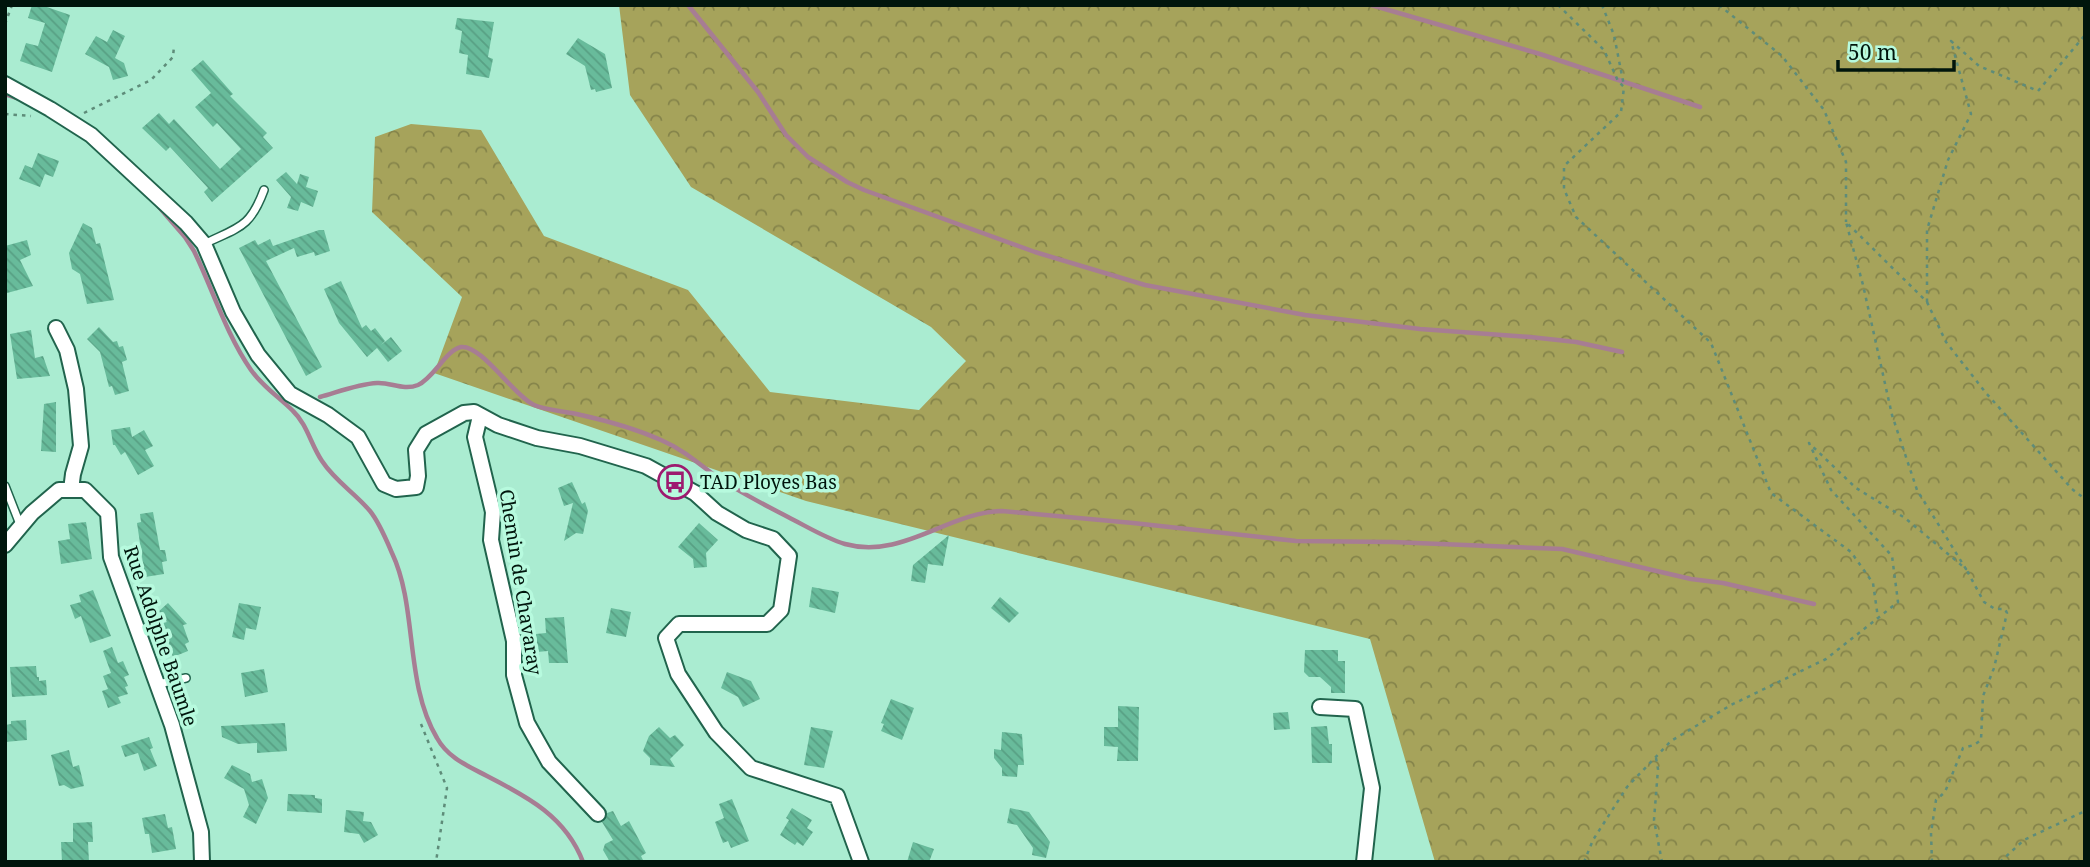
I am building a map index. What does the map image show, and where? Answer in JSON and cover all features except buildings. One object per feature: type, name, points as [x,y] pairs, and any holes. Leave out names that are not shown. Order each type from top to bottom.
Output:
[{"type":"street","points":[[5,84],[91,135],[186,223],[204,244],[233,312],[258,355],[290,394],[328,415],[358,438],[384,484],[396,489],[416,487],[416,450],[426,434],[464,413],[474,412],[498,425],[537,438],[580,446],[646,467],[695,493],[717,513],[746,530],[774,539],[789,556],[781,610],[766,624],[679,624],[666,638],[678,674],[685,685],[716,732],[751,768],[836,796],[861,862]]},
{"type":"street","points":[[5,545],[32,513],[60,490],[71,490],[81,446],[76,389],[67,350],[56,328]]},
{"type":"street","name":"Chemin de Chavaray","points":[[480,416],[475,437],[493,512],[491,540],[514,641],[514,675],[527,723],[549,762],[598,814]]},
{"type":"street","name":"Rue Adolphe Baumle","points":[[71,490],[85,490],[108,513],[111,557],[172,724],[201,832],[202,862]]},
{"type":"street","points":[[1320,707],[1355,709],[1372,788],[1364,862]]},
{"type":"lane","points":[[204,244],[248,221],[253,216],[264,190]]},
{"type":"lane","points":[[5,486],[20,527]]},
{"type":"lane","points":[[158,684],[186,678]]},
{"type":"path","points":[[5,24],[12,5]]},
{"type":"path","points":[[1558,5],[1604,50],[1618,81],[1624,87]]},
{"type":"path","points":[[1602,5],[1614,35],[1624,87],[1620,112],[1564,166],[1564,189],[1576,217],[1711,343],[1771,493],[1852,552],[1873,583],[1878,618]]},
{"type":"path","points":[[1718,5],[1782,56],[1824,110],[1846,162],[1846,222],[1892,415],[1917,490],[1984,602],[1995,609],[2005,609],[2007,613],[1997,659],[1983,696],[1981,740],[1964,748],[1945,792],[1936,800],[1931,833],[1932,862]]},
{"type":"path","points":[[1927,302],[1927,230],[1948,160],[1971,114],[1951,41],[1979,66],[2038,90],[2085,35]]},
{"type":"path","points":[[68,120],[150,80],[173,57],[174,46]]},
{"type":"path","points":[[1846,222],[1927,302],[1946,342],[1986,393],[2072,489],[2085,499]]},
{"type":"path","points":[[1584,862],[1593,840],[1627,788],[1671,741],[1731,705],[1826,659],[1898,602],[1892,556],[1831,490],[1810,443],[1856,488],[1905,518],[1966,569]]},
{"type":"path","points":[[421,723],[447,788],[436,862]]},
{"type":"path","points":[[1655,757],[1658,769],[1654,820],[1662,862]]},
{"type":"path","points":[[2000,862],[2024,840],[2085,811]]},
{"type":"green space","points":[[619,5],[2085,5],[2085,862],[1435,862],[1370,639],[806,501],[434,373],[462,297],[372,212],[375,137],[411,124],[481,130],[544,236],[688,290],[770,392],[919,410],[966,361],[931,327],[691,187],[630,95]]},
{"type":"waterway","points":[[688,5],[758,92],[786,135],[808,157],[864,190],[1035,252],[1145,285],[1305,315],[1420,329],[1576,342],[1622,352]]},
{"type":"waterway","points":[[1371,5],[1540,54],[1700,107]]},
{"type":"waterway","points":[[5,94],[17,98]]},
{"type":"waterway","points":[[159,207],[194,251],[227,327],[251,370],[298,416],[327,468],[364,505],[379,525],[400,574],[420,693],[437,738],[459,761],[517,792],[544,810],[567,833],[583,862]]},
{"type":"waterway","points":[[320,397],[370,384],[413,387],[429,377],[456,349],[469,348],[534,405],[612,423],[661,440],[732,486],[816,532],[845,544],[866,547],[905,541],[982,513],[1002,511],[1296,541],[1562,549],[1814,604]]},
{"type":"place","name":"TAD Ployes Bas","points":[[675,482]]}]
